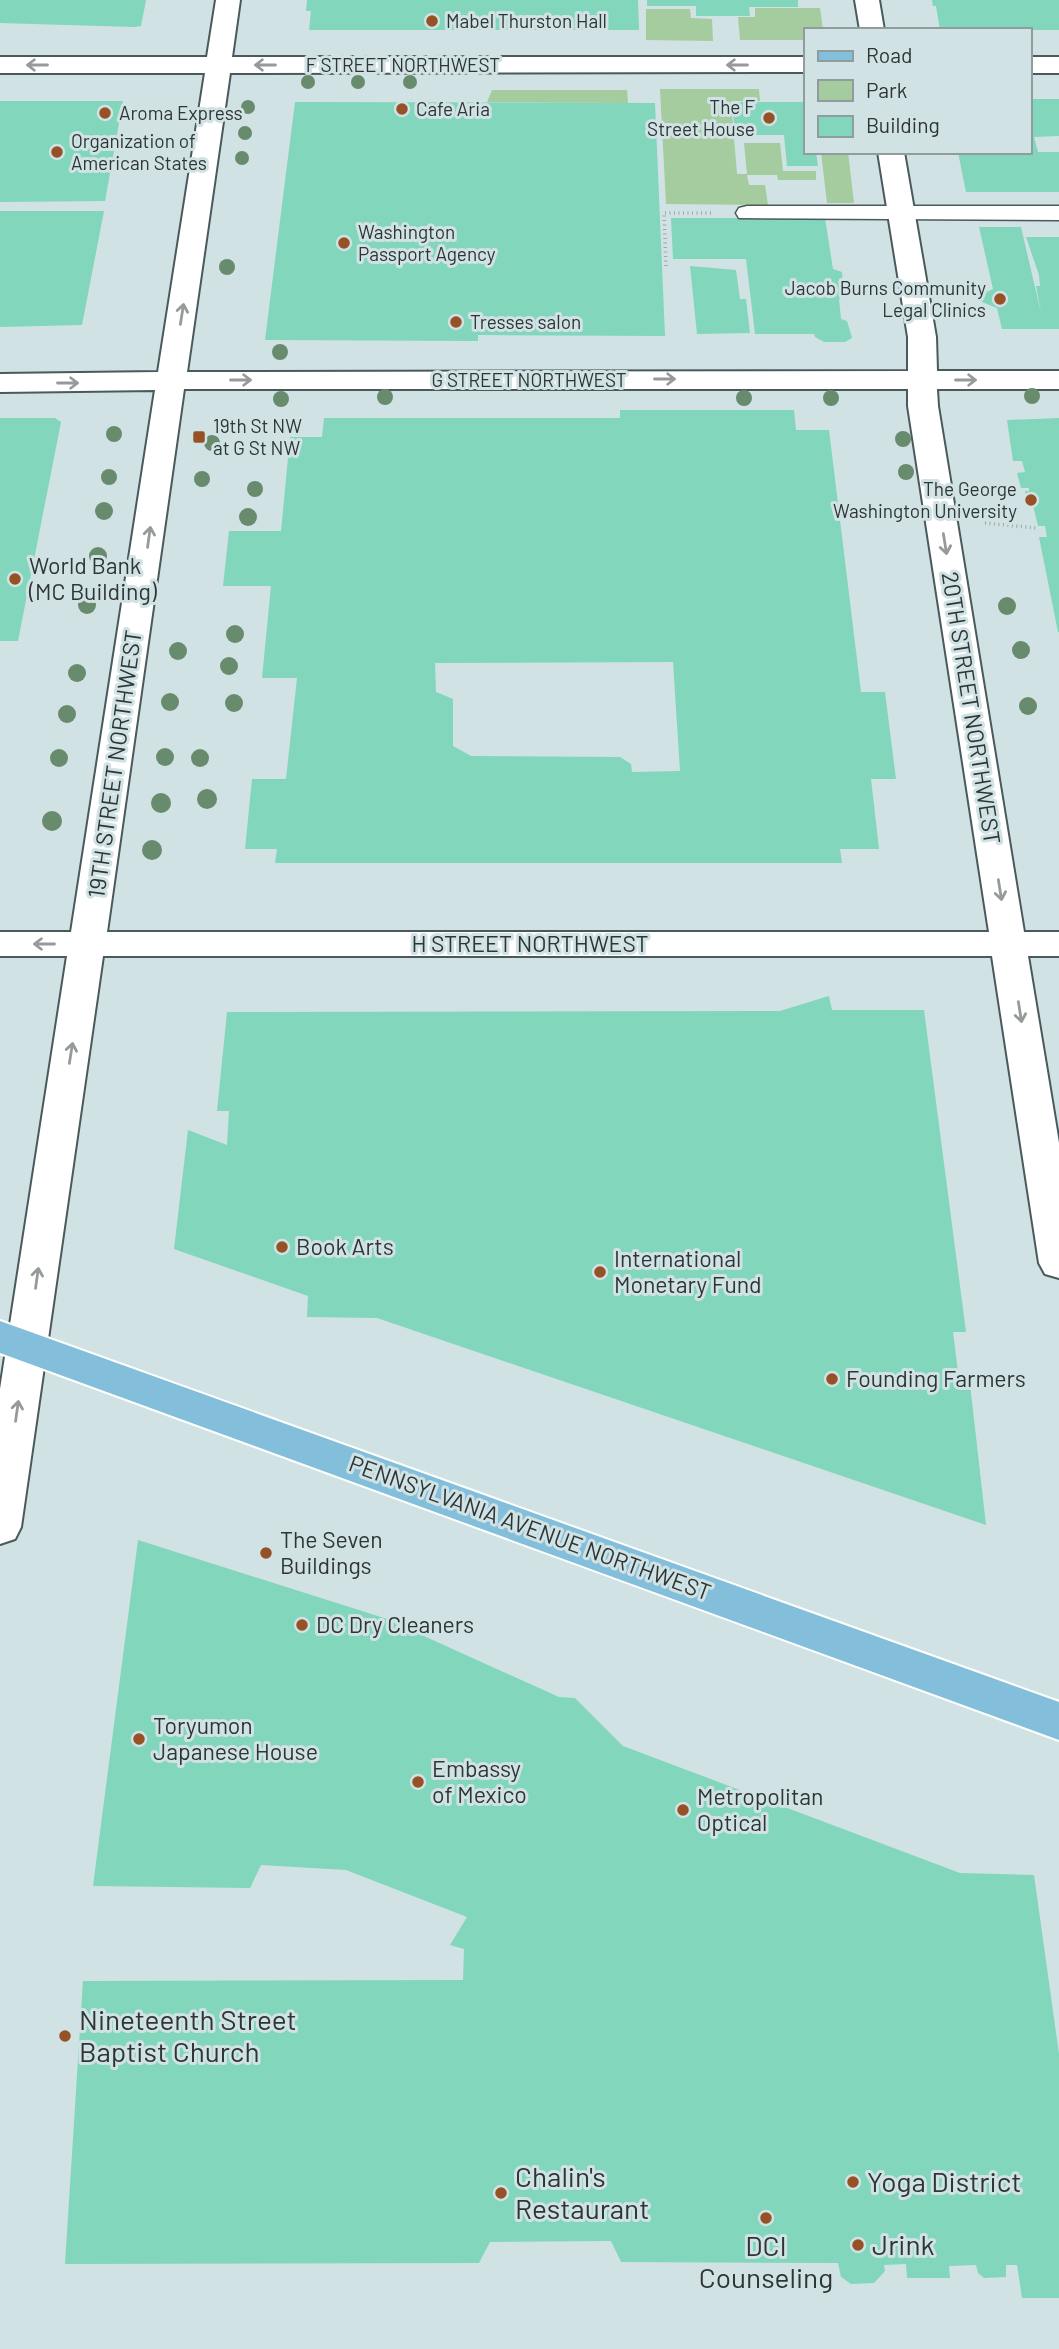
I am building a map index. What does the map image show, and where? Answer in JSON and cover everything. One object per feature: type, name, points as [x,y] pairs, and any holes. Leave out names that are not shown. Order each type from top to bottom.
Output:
[{"type":"main road","name":"PENNSYLVANIA AVENUE NORTHWEST","points":[[9,1343],[1059,1721]]},
{"type":"street","name":"19TH STREET NORTHWEST","points":[[0,1527],[9,1343],[89,944],[228,0]]},
{"type":"street","points":[[867,0],[872,28]]},
{"type":"street","name":"F STREET NORTHWEST","points":[[0,65],[804,65]]},
{"type":"street","points":[[1031,65],[1059,65]]},
{"type":"street","name":"20TH STREET NORTHWEST","points":[[891,154],[922,337],[923,406],[1010,945],[1050,1148],[1059,1263]]},
{"type":"street","name":"G STREET NORTHWEST","points":[[0,383],[1059,380]]},
{"type":"street","name":"H STREET NORTHWEST","points":[[0,944],[1059,944]]},
{"type":"lane","points":[[747,213],[1059,213]]},
{"type":"path","points":[[666,266],[664,213],[702,213]]},
{"type":"path","points":[[975,522],[1037,528]]},
{"type":"green space","points":[[755,8],[820,8],[823,28],[804,28],[804,40],[740,40],[738,17],[755,17]]},
{"type":"green space","points":[[646,9],[690,9],[691,18],[712,19],[713,41],[646,40]]},
{"type":"green space","points":[[660,89],[759,89],[760,101],[731,101],[737,174],[747,174],[744,143],[780,143],[783,171],[816,171],[816,180],[778,180],[777,175],[747,175],[749,185],[765,185],[768,205],[666,204]]},
{"type":"green space","points":[[492,90],[627,90],[628,103],[487,102]]},
{"type":"green space","points":[[821,154],[848,154],[854,203],[827,203]]},
{"type":"building","points":[[0,0],[146,0],[141,26],[134,27],[0,23]]},
{"type":"building","name":"Mabel Thurston Hall","points":[[307,0],[638,0],[639,30],[309,30],[311,11],[306,11]]},
{"type":"building","points":[[647,0],[798,0],[798,7],[749,7],[750,16],[696,16],[696,6],[647,6]]},
{"type":"building","points":[[932,0],[1059,0],[1059,30],[940,28],[936,6],[933,6]]},
{"type":"building","points":[[1031,99],[1059,99],[1059,136],[1034,137],[1038,152],[1059,152],[1059,192],[966,192],[958,154],[1031,154]]},
{"type":"building","name":"Organization of American States","points":[[0,101],[123,101],[105,201],[0,202]]},
{"type":"building","points":[[295,102],[655,103],[665,336],[478,335],[478,341],[265,340]]},
{"type":"building","name":"The F Street House","points":[[732,102],[804,102],[804,154],[816,154],[818,166],[787,166],[784,135],[735,135]]},
{"type":"building","points":[[0,211],[104,211],[82,325],[0,327]]},
{"type":"building","points":[[671,218],[825,218],[833,269],[842,272],[844,296],[839,299],[841,319],[847,321],[852,338],[845,342],[824,342],[814,334],[755,334],[746,259],[673,259]]},
{"type":"building","points":[[979,227],[1021,227],[1041,313],[1036,286],[1040,286],[1039,275],[1026,237],[1059,237],[1059,329],[1002,329],[997,308],[982,302],[980,295],[993,289]]},
{"type":"building","points":[[690,266],[736,270],[740,299],[746,299],[750,333],[697,334]]},
{"type":"building","points":[[620,410],[794,410],[796,430],[829,430],[861,692],[885,692],[896,779],[871,779],[879,849],[840,849],[842,863],[275,863],[277,849],[245,849],[252,779],[286,779],[297,678],[262,678],[271,586],[223,586],[229,531],[281,531],[290,437],[322,437],[324,418],[620,418]],"holes":[[[673,662],[680,771],[632,772],[631,764],[620,757],[471,756],[453,746],[453,699],[436,692],[435,663]]]},
{"type":"building","name":"World Bank (MC Building)","points":[[0,418],[55,418],[61,422],[18,641],[0,641]]},
{"type":"building","points":[[1059,418],[1058,632],[1039,537],[1047,537],[1045,526],[1038,526],[1033,505],[1028,505],[1025,491],[1029,491],[1029,488],[1021,488],[1017,473],[1025,472],[1022,461],[1013,461],[1007,420]]},
{"type":"building","name":"International Monetary Fund","points":[[829,996],[832,1010],[924,1010],[966,1332],[953,1332],[960,1388],[970,1384],[986,1525],[377,1318],[307,1317],[308,1296],[174,1249],[188,1130],[227,1145],[229,1111],[217,1111],[227,1012],[780,1011]]},
{"type":"building","points":[[138,1540],[384,1618],[559,1697],[575,1698],[623,1746],[960,1873],[1034,1875],[1059,2054],[1059,2298],[1022,2298],[1017,2265],[1006,2265],[1006,2277],[984,2278],[978,2273],[976,2265],[949,2266],[950,2278],[907,2278],[906,2264],[884,2265],[885,2271],[874,2283],[851,2284],[841,2277],[838,2263],[621,2262],[611,2241],[490,2242],[479,2263],[65,2264],[83,1981],[463,1980],[464,1949],[450,1945],[467,1917],[346,1870],[261,1865],[250,1888],[93,1886]]},
{"type":"place","name":"Mabel Thurston Hall","points":[[432,21]]},
{"type":"place","name":"Cafe Aria","points":[[402,109]]},
{"type":"place","name":"Aroma Express","points":[[105,113]]},
{"type":"place","name":"The F Street House","points":[[769,118]]},
{"type":"place","name":"Organization of American States","points":[[57,152]]},
{"type":"place","name":"Washington Passport Agency","points":[[344,243]]},
{"type":"place","name":"Jacob Burns Community Legal Clinics","points":[[1000,299]]},
{"type":"place","name":"Tresses salon","points":[[456,322]]},
{"type":"place","name":"19th St NW at G St NW","points":[[199,437]]},
{"type":"place","name":"The George Washington University","points":[[1031,500]]},
{"type":"place","name":"World Bank (MC Building)","points":[[15,579]]},
{"type":"place","name":"Book Arts","points":[[282,1247]]},
{"type":"place","name":"International Monetary Fund","points":[[600,1272]]},
{"type":"place","name":"Founding Farmers","points":[[832,1379]]},
{"type":"place","name":"The Seven Buildings","points":[[266,1553]]},
{"type":"place","name":"DC Dry Cleaners","points":[[302,1625]]},
{"type":"place","name":"Toryumon Japanese House","points":[[139,1739]]},
{"type":"place","name":"Embassy of Mexico","points":[[418,1782]]},
{"type":"place","name":"Metropolitan Optical","points":[[683,1810]]},
{"type":"place","name":"Nineteenth Street Baptist Church","points":[[65,2036]]},
{"type":"place","name":"Yoga District","points":[[853,2182]]},
{"type":"place","name":"Chalin's Restaurant","points":[[501,2193]]},
{"type":"place","name":"DCI Counseling","points":[[766,2218]]},
{"type":"place","name":"Jrink","points":[[858,2245]]}]
